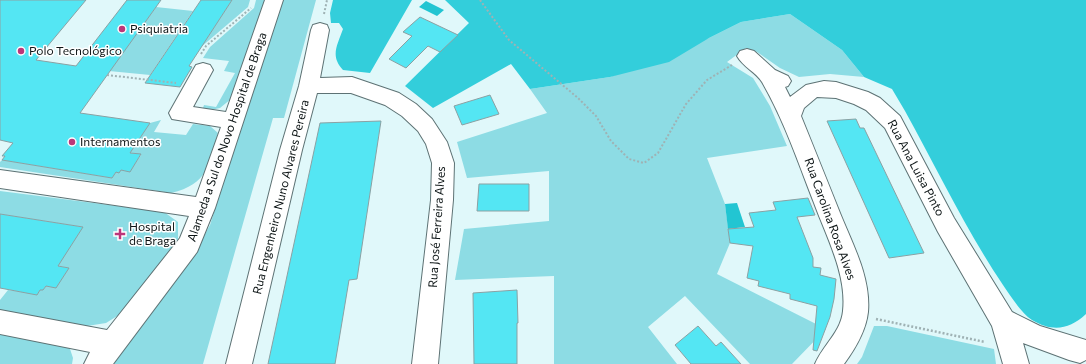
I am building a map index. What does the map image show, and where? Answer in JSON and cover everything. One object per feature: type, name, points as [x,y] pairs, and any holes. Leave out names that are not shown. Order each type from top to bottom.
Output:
[{"type":"street","name":"Alameda a Sul do Novo Hospital de Braga","points":[[97,364],[189,245],[204,208],[274,0]]},
{"type":"street","name":"Rua Engenheiro Nuno Alvares Pereira","points":[[239,364],[291,150],[309,86],[320,30]]},
{"type":"street","points":[[746,56],[768,75]]},
{"type":"street","points":[[201,64],[178,113],[233,121]]},
{"type":"street","name":"Rua Ana Luisa Pinto","points":[[768,75],[785,82],[813,90],[836,90],[861,98],[873,104],[893,122],[946,225],[1003,321],[1016,364]]},
{"type":"street","name":"Rua Carolina Rosa Alves","points":[[768,75],[791,116],[852,270],[856,291],[856,314],[849,335],[828,364]]},
{"type":"street","name":"Rua José Ferreira Alves","points":[[309,86],[352,85],[392,99],[409,110],[425,125],[436,142],[443,164],[442,200],[424,364]]},
{"type":"street","points":[[791,116],[796,104],[813,90]]},
{"type":"street","points":[[0,179],[204,208]]},
{"type":"street","points":[[1003,321],[1040,339],[1076,352]]},
{"type":"street","points":[[0,322],[112,344]]},
{"type":"path","points":[[480,0],[509,40],[578,98],[596,116],[611,141],[629,159],[644,163],[658,153],[686,104],[707,80],[746,56]]},
{"type":"path","points":[[201,64],[206,46],[251,8],[252,4]]},
{"type":"path","points":[[107,75],[176,83]]},
{"type":"path","points":[[856,314],[986,343],[984,336]]},
{"type":"shaded area","points":[[232,0],[250,0],[248,7],[201,47]]},
{"type":"shaded area","points":[[256,0],[265,0],[231,99],[220,108],[206,111],[203,108],[204,105],[216,107],[235,73],[224,71],[229,61],[203,58],[210,47],[254,8]]},
{"type":"shaded area","points":[[282,0],[316,0],[284,118],[273,118],[203,364],[110,364],[201,241],[210,225]]},
{"type":"shaded area","points":[[333,0],[412,0],[370,73],[343,70],[339,65],[336,51],[343,29],[339,23],[331,23],[330,13]]},
{"type":"shaded area","points":[[445,0],[1086,0],[1086,314],[1067,326],[1053,328],[1039,324],[1024,313],[1016,304],[989,264],[892,89],[864,77],[842,50],[790,14],[741,22],[709,38],[669,62],[610,77],[530,89],[511,64],[433,108],[405,86],[469,23]]},
{"type":"shaded area","points":[[426,1],[444,10],[437,16],[419,7]]},
{"type":"shaded area","points":[[156,7],[193,11],[150,75],[109,71]]},
{"type":"shaded area","points":[[790,14],[842,50],[864,77],[830,74],[799,77],[780,68],[757,52],[746,48],[727,62],[753,78],[770,106],[787,146],[707,158],[725,204],[730,243],[717,274],[826,329],[792,364],[750,364],[685,296],[648,327],[677,364],[554,364],[554,276],[455,280],[464,229],[549,221],[549,171],[467,178],[457,142],[547,113],[530,89],[610,77],[709,38],[741,22]]},
{"type":"shaded area","points":[[161,120],[154,132],[186,135],[193,124],[210,126],[218,133],[209,164],[205,172],[193,184],[184,189],[171,193],[0,167],[0,162],[2,160],[112,178],[116,172],[121,170],[130,171],[141,155],[127,152],[134,141],[138,141],[150,123]]},
{"type":"shaded area","points":[[0,191],[164,212],[178,222],[178,239],[163,262],[122,313],[106,323],[87,326],[0,313],[0,300],[8,290],[37,294],[46,286],[56,287],[69,268],[55,265],[64,251],[67,251],[83,227],[0,214]]},
{"type":"shaded area","points":[[737,203],[745,227],[728,229],[725,204]]},
{"type":"shaded area","points":[[874,326],[887,326],[994,349],[996,364],[857,364],[862,357]]},
{"type":"shaded area","points":[[0,334],[69,346],[73,358],[72,364],[0,364]]},
{"type":"building","points":[[0,0],[86,0],[36,60],[76,66],[127,0],[161,0],[80,113],[150,123],[130,153],[141,154],[130,172],[121,170],[119,173],[116,172],[112,178],[2,160],[5,156],[2,156],[13,143],[0,140]]},
{"type":"building","points":[[201,0],[232,0],[189,66],[192,67],[180,87],[145,83]]},
{"type":"building","points":[[420,17],[458,35],[440,52],[428,46],[406,68],[389,59],[412,36],[403,32]]},
{"type":"building","points":[[490,95],[499,114],[462,125],[454,106]]},
{"type":"building","points":[[856,119],[860,128],[864,128],[924,253],[889,258],[827,121]]},
{"type":"building","points":[[381,121],[357,279],[349,280],[335,364],[268,364],[320,123]]},
{"type":"building","points":[[479,184],[529,184],[529,211],[477,211]]},
{"type":"building","points":[[808,198],[815,215],[797,217],[813,258],[813,267],[821,268],[820,275],[836,279],[830,317],[817,351],[813,350],[817,306],[790,299],[790,294],[758,286],[759,281],[747,278],[753,246],[730,243],[728,229],[754,227],[749,213],[776,210],[773,202]]},
{"type":"building","points":[[0,214],[83,227],[58,266],[69,268],[56,288],[46,286],[43,290],[40,290],[37,295],[0,288]]},
{"type":"building","points":[[517,290],[517,364],[474,364],[473,293]]},
{"type":"building","points":[[698,326],[716,346],[721,342],[741,364],[691,364],[675,345]]},
{"type":"place","name":"Psiquiatria","points":[[122,29]]},
{"type":"place","name":"Polo Tecnológico","points":[[21,51]]},
{"type":"place","name":"Internamentos","points":[[72,142]]},
{"type":"place","name":"Hospital de Braga","points":[[120,234]]}]
